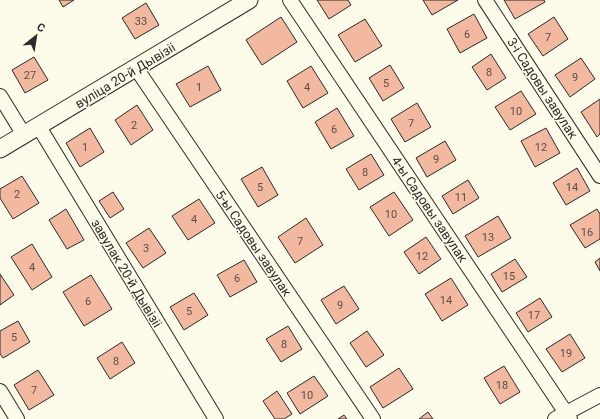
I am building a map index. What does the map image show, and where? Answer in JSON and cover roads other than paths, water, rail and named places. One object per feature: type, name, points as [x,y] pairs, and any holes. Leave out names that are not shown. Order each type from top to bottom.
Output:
[{"type":"street","name":"вуліца 20-й Дывізіі","points":[[0,150],[249,0]]},
{"type":"street","name":"4-ы Садовы завулак","points":[[290,0],[564,417]]},
{"type":"street","name":"3-і Садовы завулак","points":[[485,0],[600,176]]},
{"type":"street","name":"5-ы Садовы завулак","points":[[136,68],[373,419]]},
{"type":"street","points":[[0,96],[24,135]]},
{"type":"street","name":"завулак 20-й Дывізіі","points":[[39,127],[216,419]]},
{"type":"street","points":[[0,391],[17,419]]},
{"type":"street","points":[[564,417],[600,395]]}]
